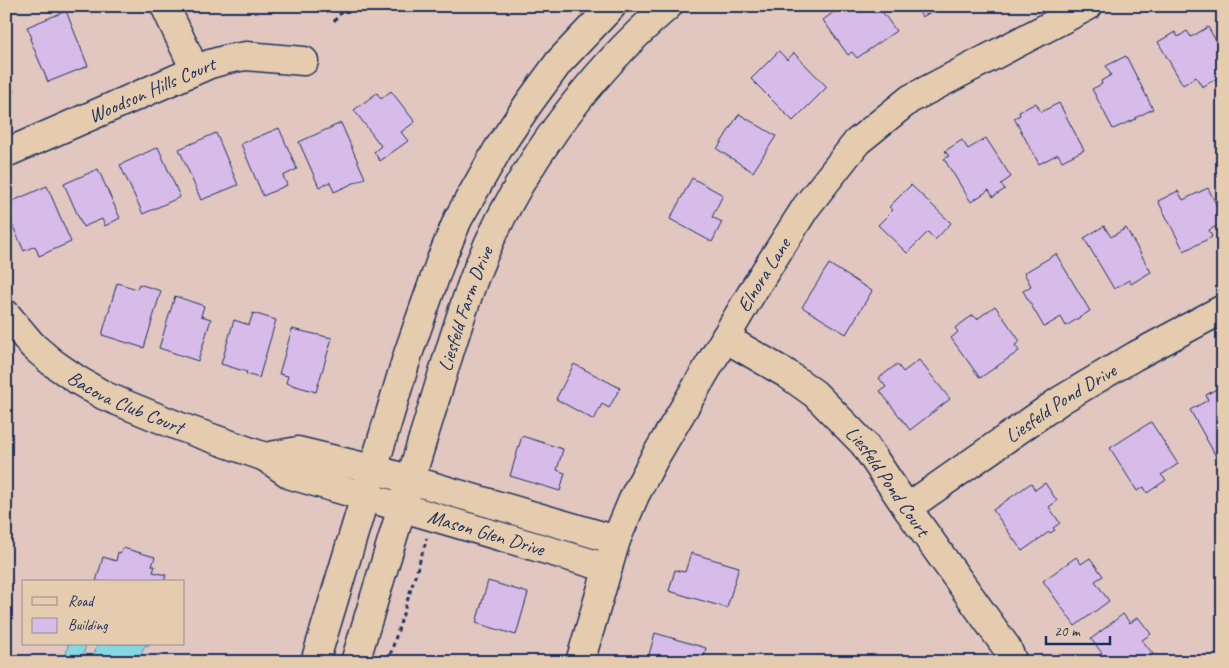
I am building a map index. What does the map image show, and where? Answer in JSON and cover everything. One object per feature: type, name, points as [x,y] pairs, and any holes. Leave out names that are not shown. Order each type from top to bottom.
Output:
[{"type":"street","points":[[166,6],[195,70]]},
{"type":"street","name":"Liesfeld Farm Drive","points":[[315,662],[408,354],[458,218],[498,149],[529,103],[560,62],[612,6]]},
{"type":"street","name":"Elnora Lane","points":[[580,662],[616,540],[635,495],[725,338],[806,207],[857,142],[910,99],[1088,6]]},
{"type":"street","name":"Liesfeld Farm Drive","points":[[355,662],[453,340],[476,272],[510,202],[551,136],[628,44],[679,10]]},
{"type":"street","name":"Woodson Hills Court","points":[[6,153],[195,70],[228,59],[246,56],[304,61]]},
{"type":"street","name":"Liesfeld Pond Drive","points":[[907,508],[1061,400],[1135,356],[1223,309]]},
{"type":"street","name":"Bacova Club Court","points":[[6,314],[33,346],[52,363],[105,396],[178,426],[265,457],[291,475],[365,496]]},
{"type":"street","name":"Liesfeld Pond Court","points":[[725,338],[787,374],[815,394],[864,444],[907,508],[1007,648],[1013,662]]},
{"type":"street","name":"Bacova Club Court","points":[[265,457],[298,451],[373,469]]},
{"type":"street","name":"Mason Glen Drive","points":[[373,469],[616,540]]},
{"type":"street","name":"Mason Glen Drive","points":[[365,496],[608,568]]},
{"type":"path","points":[[334,20],[347,6]]},
{"type":"path","points":[[679,10],[698,6]]},
{"type":"path","points":[[388,662],[427,538],[428,515]]},
{"type":"water","points":[[68,646],[86,646],[82,662],[65,662]]},
{"type":"water","points":[[96,646],[145,646],[138,662],[92,662]]},
{"type":"building","points":[[842,6],[878,6],[896,31],[857,58],[852,52],[848,55],[823,20]]},
{"type":"building","points":[[916,6],[942,6],[922,17]]},
{"type":"building","points":[[66,11],[88,66],[48,82],[27,27]]},
{"type":"building","points":[[1208,27],[1223,53],[1223,64],[1217,67],[1221,76],[1202,87],[1196,77],[1183,85],[1158,42],[1175,32],[1178,37],[1187,31],[1191,37]]},
{"type":"building","points":[[779,51],[787,60],[794,53],[827,87],[793,121],[751,79]]},
{"type":"building","points":[[1126,56],[1153,109],[1113,129],[1092,89],[1102,84],[1101,81],[1111,75],[1106,66]]},
{"type":"building","points":[[6,71],[15,93],[6,96]]},
{"type":"building","points":[[391,91],[415,122],[401,132],[408,141],[380,161],[374,152],[381,146],[354,110],[377,93],[381,99]]},
{"type":"building","points":[[1036,103],[1041,112],[1059,103],[1084,150],[1062,161],[1058,154],[1039,164],[1014,118],[1020,115],[1019,112]]},
{"type":"building","points":[[739,114],[776,136],[753,172],[717,149]]},
{"type":"building","points":[[341,123],[365,178],[334,192],[330,182],[319,187],[299,142]]},
{"type":"building","points":[[279,128],[297,169],[283,176],[287,185],[263,196],[241,144]]},
{"type":"building","points":[[216,133],[238,185],[201,200],[179,149]]},
{"type":"building","points":[[986,138],[1011,177],[1001,184],[1005,189],[993,197],[989,190],[971,202],[944,159],[949,156],[945,151],[962,140],[968,149]]},
{"type":"building","points":[[158,147],[180,197],[143,214],[120,165]]},
{"type":"building","points":[[98,169],[120,218],[105,226],[102,219],[83,227],[64,184]]},
{"type":"building","points":[[692,178],[723,195],[712,217],[722,222],[712,242],[670,219]]},
{"type":"building","points":[[911,185],[951,223],[935,240],[928,232],[907,253],[878,225],[893,210],[889,207]]},
{"type":"building","points":[[47,186],[71,242],[39,256],[35,246],[24,251],[6,211],[6,204]]},
{"type":"building","points":[[1208,188],[1223,218],[1223,223],[1209,230],[1212,237],[1184,251],[1158,201],[1178,191],[1183,200]]},
{"type":"building","points":[[1104,226],[1111,237],[1126,228],[1151,272],[1131,284],[1129,280],[1114,289],[1084,238]]},
{"type":"building","points":[[1056,254],[1090,311],[1066,326],[1061,317],[1044,327],[1023,291],[1031,286],[1024,273]]},
{"type":"building","points":[[829,264],[872,291],[846,334],[802,307]]},
{"type":"building","points":[[117,283],[137,289],[139,284],[161,291],[144,348],[102,335]]},
{"type":"building","points":[[175,296],[204,306],[201,316],[211,319],[198,361],[159,348]]},
{"type":"building","points":[[995,306],[1020,341],[1015,345],[1019,351],[980,378],[951,338],[958,332],[955,328],[973,315],[977,319]]},
{"type":"building","points":[[253,313],[276,320],[259,378],[221,364],[234,320],[249,325]]},
{"type":"building","points":[[292,329],[332,338],[316,392],[286,383],[288,376],[279,374]]},
{"type":"building","points":[[919,360],[950,399],[910,430],[880,391],[886,387],[879,378],[897,364],[903,372]]},
{"type":"building","points":[[574,364],[620,388],[609,408],[602,404],[594,420],[556,399]]},
{"type":"building","points":[[1223,385],[1223,455],[1217,458],[1190,410],[1208,400],[1206,395]]},
{"type":"building","points":[[1151,422],[1178,464],[1161,475],[1166,480],[1147,493],[1144,487],[1137,491],[1110,448]]},
{"type":"building","points":[[522,436],[563,449],[557,470],[565,473],[560,491],[510,476]]},
{"type":"building","points":[[1031,483],[1035,490],[1045,483],[1057,501],[1049,507],[1060,523],[1053,528],[1055,530],[1049,532],[1022,551],[993,510]]},
{"type":"building","points":[[123,548],[155,557],[152,566],[155,566],[153,572],[166,575],[165,580],[97,580],[103,557],[116,561],[118,552],[121,553]]},
{"type":"building","points":[[691,553],[739,567],[727,608],[669,591],[675,570],[685,572]]},
{"type":"building","points":[[1076,557],[1081,564],[1090,558],[1103,576],[1095,581],[1109,601],[1075,626],[1043,581]]},
{"type":"building","points":[[488,581],[528,593],[516,635],[476,623]]},
{"type":"building","points":[[1123,614],[1130,623],[1138,617],[1151,634],[1142,640],[1153,654],[1143,662],[1099,662],[1102,660],[1098,656],[1102,653],[1091,639]]},
{"type":"building","points":[[655,633],[706,648],[702,662],[647,662]]}]
